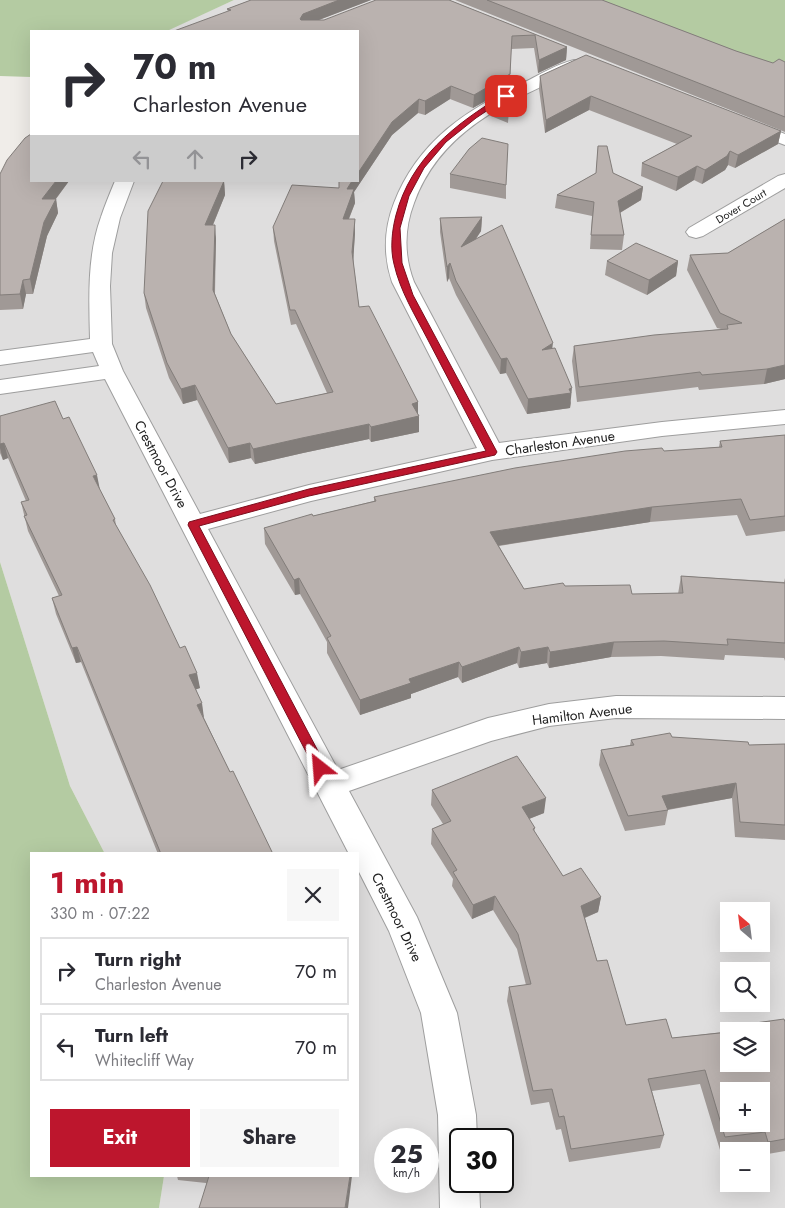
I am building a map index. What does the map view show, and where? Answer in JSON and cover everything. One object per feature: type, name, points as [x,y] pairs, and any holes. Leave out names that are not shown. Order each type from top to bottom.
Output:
[{"type":"street","points":[[492,452],[409,295],[397,263],[396,228],[405,196],[421,168],[443,141],[473,116],[506,96],[589,62],[566,52]]},
{"type":"street","points":[[730,118],[785,140]]},
{"type":"street","name":"Dover Court","points":[[696,232],[785,180]]},
{"type":"street","name":"Crestmoor Drive","points":[[125,182],[110,218],[102,253],[99,286],[101,344],[112,371],[405,928],[439,1013],[457,1115],[460,1208]]},
{"type":"street","points":[[0,358],[101,344]]},
{"type":"street","points":[[0,387],[112,371]]},
{"type":"street","name":"Charleston Avenue","points":[[193,525],[309,493],[492,452],[652,430],[785,417]]},
{"type":"street","name":"Hamilton Avenue","points":[[329,785],[488,730],[549,715],[616,707],[785,708]]},
{"type":"shaded area","points":[[234,0],[600,0],[785,71],[785,1208],[159,1208],[164,1177],[359,1177],[359,852],[104,852],[70,786],[0,562],[0,223],[30,182],[359,182],[359,30],[167,30]]},
{"type":"green space","points":[[0,0],[234,0],[169,30],[30,30],[30,77],[0,76]]},
{"type":"green space","points":[[600,0],[785,0],[785,70]]},
{"type":"green space","points":[[0,562],[70,786],[104,852],[30,852],[30,1177],[164,1177],[159,1208],[0,1208]]},
{"type":"building","points":[[251,0],[339,0],[303,14],[300,19],[324,20],[376,0],[449,0],[567,47],[539,60],[535,35],[512,36],[510,74],[474,95],[451,86],[425,101],[419,99],[392,122],[359,172],[359,30],[177,30],[231,10],[227,9]]},
{"type":"building","points":[[487,0],[602,0],[736,51],[773,63],[779,59],[785,62],[785,117]]},
{"type":"building","points":[[586,55],[781,131],[738,155],[730,151],[727,156],[705,170],[697,166],[678,177],[642,163],[692,136],[591,96],[546,120],[540,76]]},
{"type":"building","points":[[510,92],[509,109],[492,102]]},
{"type":"building","points":[[30,135],[30,182],[55,182],[42,199],[56,199],[44,222],[30,279],[23,280],[20,294],[0,295],[0,174],[7,160]]},
{"type":"building","points":[[482,138],[508,144],[506,185],[450,174],[469,149]]},
{"type":"building","points":[[598,146],[607,146],[613,173],[643,187],[618,201],[624,235],[591,235],[594,202],[557,195],[596,173]]},
{"type":"building","points":[[162,182],[224,182],[205,225],[215,225],[213,290],[231,334],[276,404],[333,392],[295,310],[290,310],[273,227],[292,185],[339,188],[339,182],[351,182],[347,189],[354,189],[343,219],[355,219],[352,252],[359,307],[369,306],[418,402],[412,404],[419,416],[371,427],[369,424],[253,449],[250,443],[228,448],[195,385],[181,389],[167,363],[144,293],[148,211]]},
{"type":"building","points":[[482,217],[461,247],[502,225],[553,343],[542,350],[555,348],[572,388],[569,389],[571,393],[528,399],[507,358],[501,359],[456,281],[450,263],[447,267],[440,218]]},
{"type":"building","points":[[785,219],[785,365],[767,369],[702,375],[700,372],[579,387],[574,346],[654,335],[728,329],[727,325],[742,323],[720,313],[690,255],[728,253]]},
{"type":"building","points":[[636,243],[678,261],[649,280],[607,261]]},
{"type":"building","points":[[55,401],[63,419],[69,417],[97,475],[93,476],[115,519],[113,520],[150,585],[180,648],[185,646],[197,673],[189,675],[202,703],[197,705],[230,772],[233,771],[272,852],[160,852],[77,647],[72,648],[52,598],[62,595],[24,516],[27,515],[21,502],[29,500],[4,443],[0,444],[0,416]]},
{"type":"building","points":[[785,435],[785,516],[750,520],[741,499],[652,507],[490,532],[524,589],[563,583],[565,586],[630,585],[632,594],[683,593],[681,576],[785,583],[785,643],[727,639],[728,645],[664,641],[614,642],[550,652],[548,647],[521,652],[519,647],[462,667],[459,662],[409,679],[411,683],[360,700],[327,638],[331,636],[299,578],[294,580],[264,528],[312,514],[313,516],[376,501],[374,497],[515,468],[625,451],[662,448],[664,451],[722,447],[720,441]]},
{"type":"building","points":[[670,733],[672,737],[748,742],[749,745],[785,744],[785,825],[740,822],[736,783],[662,796],[668,810],[628,816],[601,750],[634,745],[631,740]]},
{"type":"building","points":[[517,756],[546,798],[522,807],[535,828],[533,829],[563,876],[581,868],[601,897],[581,906],[597,961],[607,960],[626,1025],[666,1019],[672,1038],[720,1033],[720,1072],[770,1072],[770,1022],[763,1022],[784,1019],[785,1139],[768,1142],[765,1132],[770,1132],[770,1082],[720,1082],[720,1120],[705,1070],[648,1079],[664,1135],[571,1149],[564,1116],[559,1117],[552,1089],[533,1091],[509,987],[531,984],[518,934],[495,896],[473,905],[453,872],[457,870],[432,829],[451,821],[432,790]]},
{"type":"building","points":[[724,1132],[765,1132],[725,1137]]},
{"type":"building","points":[[209,1177],[350,1177],[345,1208],[199,1208]]},
{"type":"route","points":[[320,768],[193,525],[309,493],[492,452],[409,295],[397,263],[396,228],[405,196],[421,168],[443,141],[473,116],[506,96]]}]
